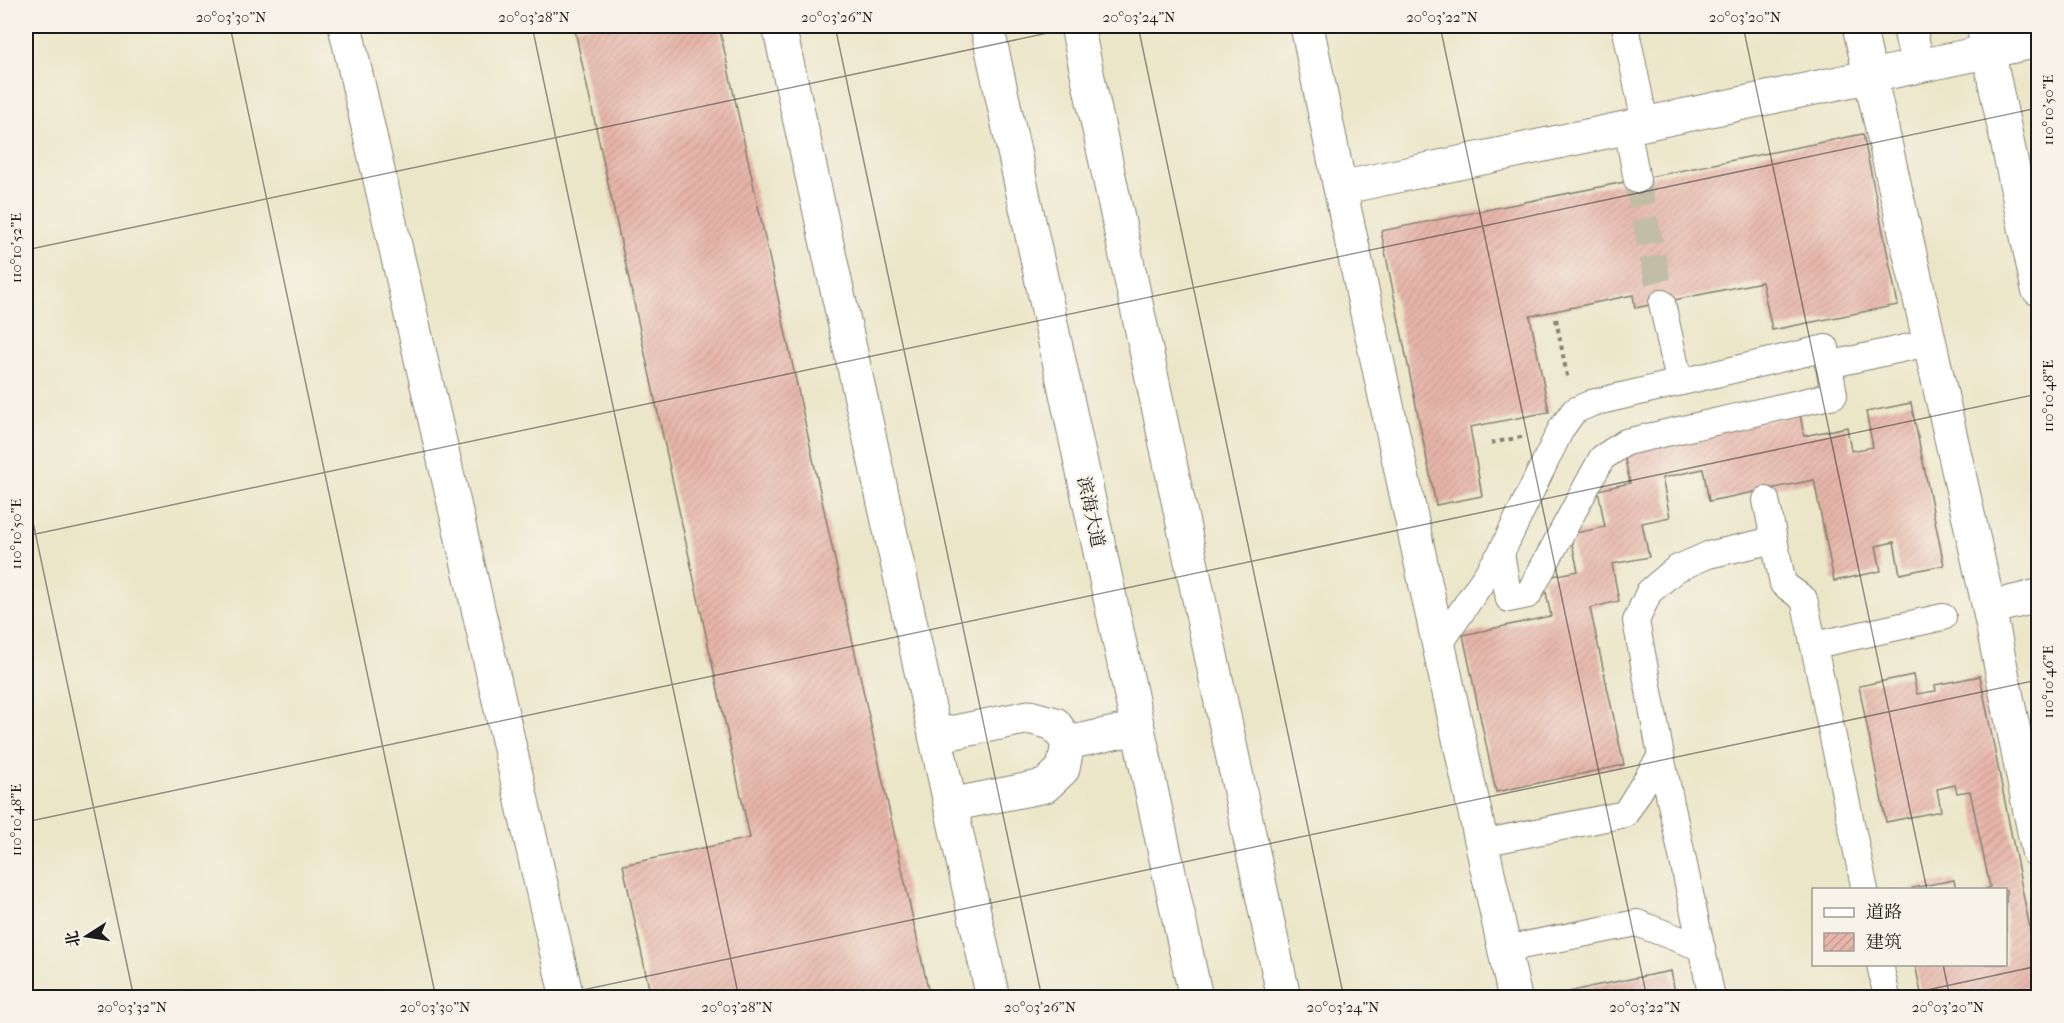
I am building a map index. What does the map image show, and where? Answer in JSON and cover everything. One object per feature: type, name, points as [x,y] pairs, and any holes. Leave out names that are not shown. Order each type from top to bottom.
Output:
[{"type":"main road","points":[[345,26],[567,998]]},
{"type":"main road","points":[[779,26],[993,998]]},
{"type":"main road","name":"滨海大道","points":[[987,26],[1196,998]]},
{"type":"main road","points":[[1077,26],[1284,998]]},
{"type":"main road","points":[[1307,26],[1515,998]]},
{"type":"main road","points":[[1859,26],[1928,343],[1980,609],[2038,851]]},
{"type":"main road","points":[[1909,26],[1918,66]]},
{"type":"main road","points":[[1340,188],[1918,66],[1985,38],[2038,41]]},
{"type":"main road","points":[[1985,38],[2038,289]]},
{"type":"main road","points":[[1980,609],[2038,596]]},
{"type":"main road","points":[[935,736],[1029,717],[1055,724],[1068,743],[1064,769],[1045,786],[950,805]]},
{"type":"main road","points":[[1068,743],[1137,728]]},
{"type":"street","points":[[1625,26],[1636,125],[1637,180]]},
{"type":"street","points":[[1662,303],[1679,381]]},
{"type":"street","points":[[1828,365],[1928,343]]},
{"type":"street","points":[[1439,645],[1501,553],[1562,429],[1574,411],[1679,381],[1826,348],[1834,395],[1626,441],[1602,459],[1528,595],[1509,599],[1501,553]]},
{"type":"street","points":[[1766,500],[1784,584],[1804,599],[1865,888]]},
{"type":"street","points":[[1712,998],[1661,756],[1636,621],[1649,592],[1676,569],[1708,555],[1774,540]]},
{"type":"street","points":[[1815,645],[1943,617]]},
{"type":"street","points":[[1482,843],[1625,814],[1661,756]]},
{"type":"street","points":[[1505,949],[1637,923],[1702,948]]},
{"type":"street","points":[[1880,966],[1887,998]]},
{"type":"path","points":[[1556,320],[1574,411]]},
{"type":"building","points":[[574,26],[719,26],[930,998],[651,998],[623,865],[750,838]]},
{"type":"building","points":[[1863,134],[1898,305],[1772,330],[1762,282],[1635,308],[1633,295],[1530,316],[1549,412],[1470,427],[1482,496],[1436,505],[1381,231]]},
{"type":"building","points":[[1911,403],[1944,565],[1900,574],[1894,542],[1876,546],[1881,571],[1834,581],[1814,480],[1709,501],[1703,469],[1662,478],[1670,517],[1642,523],[1649,557],[1612,564],[1619,601],[1590,608],[1624,765],[1496,792],[1463,635],[1551,616],[1543,578],[1578,571],[1570,534],[1605,527],[1598,490],[1630,483],[1623,450],[1800,414],[1804,436],[1847,427],[1851,451],[1873,447],[1866,412]]},
{"type":"building","points":[[1913,675],[1917,694],[1936,691],[1935,685],[1980,676],[2038,969],[2038,998],[1922,998],[1915,966],[2007,966],[2007,888],[1988,888],[1990,887],[1970,791],[1957,793],[1955,785],[1937,789],[1941,811],[1886,822],[1859,686]]},
{"type":"building","points":[[1954,880],[1956,888],[1912,888]]},
{"type":"building","points":[[1671,971],[1676,998],[1544,998],[1594,986]]},
{"type":"tunnel","points":[[1637,180],[1662,303]]}]
